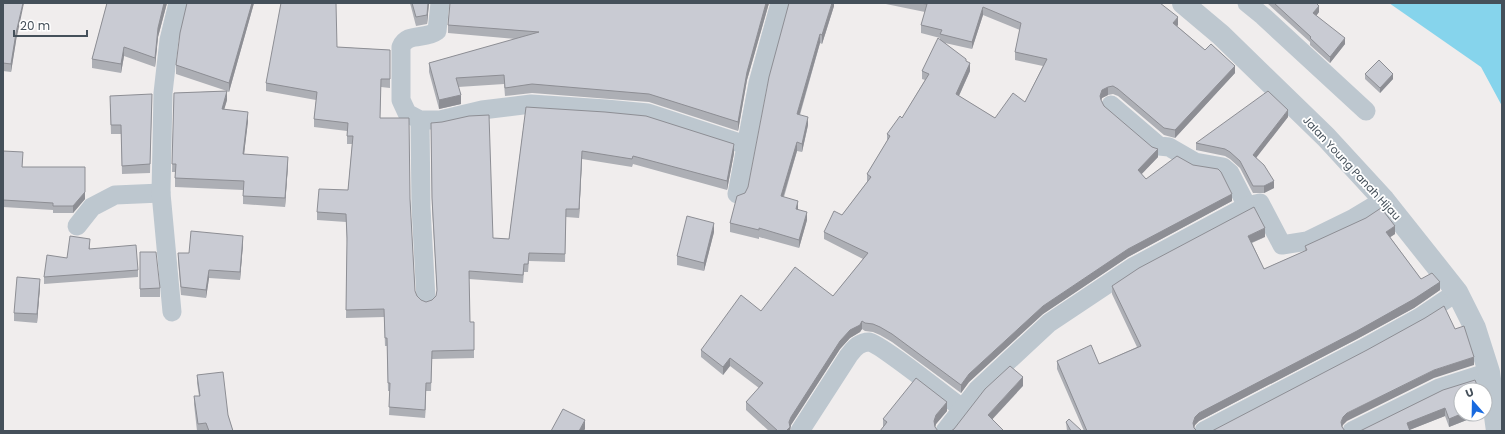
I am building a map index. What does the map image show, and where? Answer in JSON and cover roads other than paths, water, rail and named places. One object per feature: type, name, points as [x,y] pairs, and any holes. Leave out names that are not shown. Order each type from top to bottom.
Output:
[{"type":"street","points":[[172,312],[161,193],[163,93],[169,40],[178,3]]},
{"type":"street","points":[[440,3],[437,31],[432,35],[406,38],[401,47],[401,100],[407,113],[420,120],[440,120],[482,110],[532,104],[606,108],[648,114],[746,145]]},
{"type":"street","points":[[737,194],[758,83],[780,3]]},
{"type":"street","name":"Jalan Young Panah Hijau","points":[[1184,3],[1221,35],[1326,137],[1384,200],[1457,292],[1475,328],[1489,372],[1497,431]]},
{"type":"street","points":[[1247,3],[1366,111]]},
{"type":"street","points":[[1111,105],[1159,146],[1169,148],[1195,162],[1224,167],[1230,173],[1247,206]]},
{"type":"street","points":[[420,120],[421,207],[426,298]]},
{"type":"street","points":[[77,226],[92,207],[115,195],[161,193]]},
{"type":"street","points":[[945,431],[977,390],[1049,323],[1133,267],[1247,206],[1260,203],[1282,245],[1307,242],[1354,218],[1384,200]]},
{"type":"street","points":[[1204,431],[1362,349],[1420,317],[1457,292]]},
{"type":"street","points":[[800,431],[849,355],[856,346],[862,343],[870,342],[884,351],[962,408]]},
{"type":"street","points":[[1352,431],[1439,388],[1489,372]]},
{"type":"water","points":[[1389,3],[1502,3],[1502,106],[1481,67]]}]
